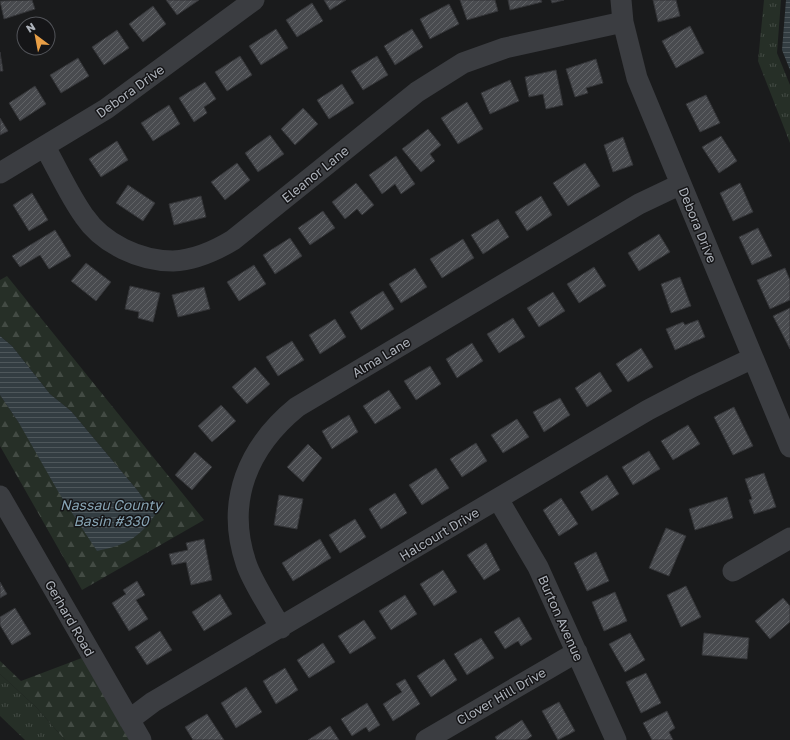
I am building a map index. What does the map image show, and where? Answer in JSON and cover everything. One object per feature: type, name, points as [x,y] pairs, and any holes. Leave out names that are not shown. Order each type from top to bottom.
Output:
[{"type":"street","name":"Debora Drive","points":[[0,173],[106,109],[254,0]]},
{"type":"street","name":"Debora Drive","points":[[621,0],[623,22],[637,78],[790,447]]},
{"type":"street","name":"Eleanor Lane","points":[[45,147],[84,217],[104,237],[124,250],[140,256],[173,261],[190,259],[217,250],[233,240],[417,92],[462,63],[504,48],[623,22]]},
{"type":"street","name":"Alma Lane","points":[[281,628],[246,565],[239,537],[238,516],[240,495],[250,464],[259,447],[278,423],[297,407],[639,204],[681,184]]},
{"type":"street","name":"Halcourt Drive","points":[[129,720],[153,702],[281,628],[648,410],[753,358]]},
{"type":"street","name":"Gerhard Road","points":[[0,496],[141,740]]},
{"type":"street","name":"Burton Avenue","points":[[498,499],[538,567],[616,740]]},
{"type":"street","points":[[733,571],[790,538]]},
{"type":"street","name":"Clover Hill Drive","points":[[426,740],[577,652]]},
{"type":"green space","points":[[764,0],[781,0],[777,53],[790,85],[790,143],[758,61]]},
{"type":"green space","points":[[7,276],[204,520],[82,590],[0,446],[0,395],[19,423],[154,515],[138,491],[71,411],[50,394],[12,346],[0,336],[0,280]]},
{"type":"green space","points":[[87,656],[136,740],[65,740],[36,707],[0,674],[0,661],[21,681]]},
{"type":"green space","points":[[0,674],[36,707],[65,740],[25,740],[0,716]]},
{"type":"water","points":[[786,0],[790,0],[790,70],[782,50]]},
{"type":"water","name":"Nassau County Basin #330","points":[[0,336],[12,346],[50,394],[71,411],[138,491],[155,515],[143,530],[130,540],[116,546],[97,551],[59,493],[19,423],[0,395]]},
{"type":"building","points":[[32,0],[35,9],[4,19],[0,1]]},
{"type":"building","points":[[166,0],[199,0],[177,15]]},
{"type":"building","points":[[324,0],[346,0],[330,10]]},
{"type":"building","points":[[460,0],[495,0],[498,11],[467,20]]},
{"type":"building","points":[[508,0],[541,0],[542,2],[510,10]]},
{"type":"building","points":[[551,0],[564,0],[552,3]]},
{"type":"building","points":[[653,0],[676,0],[680,16],[658,22]]},
{"type":"building","points":[[312,3],[323,21],[297,37],[286,20]]},
{"type":"building","points":[[449,4],[459,24],[430,39],[420,19]]},
{"type":"building","points":[[153,6],[166,24],[143,42],[129,24]]},
{"type":"building","points":[[690,26],[704,53],[676,68],[662,41]]},
{"type":"building","points":[[276,29],[288,48],[261,65],[249,46]]},
{"type":"building","points":[[412,29],[423,47],[395,65],[384,46]]},
{"type":"building","points":[[117,30],[129,48],[104,65],[92,47]]},
{"type":"building","points":[[0,52],[3,71],[0,71]]},
{"type":"building","points":[[240,56],[252,75],[227,91],[215,72]]},
{"type":"building","points":[[377,56],[388,75],[363,90],[351,71]]},
{"type":"building","points":[[78,58],[89,76],[61,93],[50,75]]},
{"type":"building","points":[[596,59],[603,83],[586,88],[588,93],[575,97],[566,69]]},
{"type":"building","points":[[556,70],[563,105],[546,109],[543,94],[529,97],[525,77]]},
{"type":"building","points":[[510,80],[519,101],[490,114],[481,93]]},
{"type":"building","points":[[205,82],[216,99],[204,107],[207,113],[194,122],[179,98]]},
{"type":"building","points":[[342,84],[354,103],[329,119],[317,100]]},
{"type":"building","points":[[35,86],[46,104],[20,121],[9,103]]},
{"type":"building","points":[[706,95],[720,123],[700,132],[686,104]]},
{"type":"building","points":[[467,102],[483,129],[458,144],[441,118]]},
{"type":"building","points":[[169,105],[180,124],[153,141],[141,123]]},
{"type":"building","points":[[303,108],[318,124],[295,145],[281,129]]},
{"type":"building","points":[[0,118],[8,131],[0,135]]},
{"type":"building","points":[[428,129],[441,145],[430,154],[435,161],[421,172],[402,149]]},
{"type":"building","points":[[270,135],[284,154],[258,172],[245,153]]},
{"type":"building","points":[[721,136],[737,161],[719,173],[702,147]]},
{"type":"building","points":[[623,137],[633,165],[613,172],[604,145]]},
{"type":"building","points":[[117,141],[128,160],[101,177],[89,159]]},
{"type":"building","points":[[396,156],[415,184],[401,194],[395,184],[382,194],[369,175]]},
{"type":"building","points":[[237,163],[250,180],[225,200],[211,182]]},
{"type":"building","points":[[585,163],[600,186],[568,206],[553,183]]},
{"type":"building","points":[[356,183],[374,205],[362,215],[357,209],[345,219],[332,202]]},
{"type":"building","points":[[740,183],[753,212],[733,221],[720,193]]},
{"type":"building","points":[[128,185],[155,203],[143,221],[116,203]]},
{"type":"building","points":[[32,193],[48,220],[29,231],[13,205]]},
{"type":"building","points":[[201,196],[206,217],[174,225],[169,204]]},
{"type":"building","points":[[541,196],[552,215],[527,231],[515,212]]},
{"type":"building","points":[[323,211],[335,228],[310,245],[298,228]]},
{"type":"building","points":[[498,219],[509,237],[483,254],[471,235]]},
{"type":"building","points":[[758,228],[772,256],[752,265],[739,237]]},
{"type":"building","points":[[55,230],[71,256],[49,269],[40,255],[20,267],[12,256]]},
{"type":"building","points":[[659,234],[670,252],[639,271],[628,253]]},
{"type":"building","points":[[290,238],[302,256],[275,274],[263,255]]},
{"type":"building","points":[[463,239],[474,258],[442,278],[430,259]]},
{"type":"building","points":[[86,263],[111,282],[96,301],[71,281]]},
{"type":"building","points":[[254,265],[266,284],[239,301],[227,282]]},
{"type":"building","points":[[594,267],[606,286],[579,303],[567,284]]},
{"type":"building","points":[[415,268],[427,287],[401,303],[389,284]]},
{"type":"building","points":[[785,268],[790,280],[790,300],[770,309],[757,280]]},
{"type":"building","points":[[680,277],[691,306],[671,313],[661,284]]},
{"type":"building","points":[[130,286],[160,293],[153,322],[138,318],[139,312],[125,309]]},
{"type":"building","points":[[204,287],[210,309],[178,317],[172,295]]},
{"type":"building","points":[[383,291],[394,309],[361,330],[350,312]]},
{"type":"building","points":[[553,292],[565,311],[539,327],[527,308]]},
{"type":"building","points":[[790,308],[790,349],[773,316]]},
{"type":"building","points":[[513,318],[525,337],[499,353],[487,334]]},
{"type":"building","points":[[335,319],[346,337],[320,354],[309,335]]},
{"type":"building","points":[[698,320],[705,337],[675,350],[666,329],[683,322],[685,325]]},
{"type":"building","points":[[292,341],[304,360],[278,376],[266,357]]},
{"type":"building","points":[[472,343],[483,361],[457,378],[446,359]]},
{"type":"building","points":[[641,348],[653,367],[628,382],[616,364]]},
{"type":"building","points":[[430,366],[441,384],[416,400],[404,381]]},
{"type":"building","points":[[255,367],[270,384],[247,404],[232,387]]},
{"type":"building","points":[[600,372],[612,391],[587,407],[575,388]]},
{"type":"building","points":[[389,390],[401,408],[375,424],[363,406]]},
{"type":"building","points":[[560,398],[570,415],[544,432],[533,412]]},
{"type":"building","points":[[221,405],[236,421],[212,442],[198,426]]},
{"type":"building","points":[[734,407],[753,446],[733,455],[714,417]]},
{"type":"building","points":[[349,415],[358,432],[332,449],[322,431]]},
{"type":"building","points":[[517,419],[529,437],[503,453],[491,435]]},
{"type":"building","points":[[688,425],[700,444],[673,460],[661,441]]},
{"type":"building","points":[[476,443],[487,461],[462,477],[450,459]]},
{"type":"building","points":[[308,444],[322,458],[303,482],[287,467]]},
{"type":"building","points":[[649,451],[660,469],[633,485],[622,467]]},
{"type":"building","points":[[195,452],[212,467],[192,490],[175,475]]},
{"type":"building","points":[[436,468],[449,488],[422,505],[409,485]]},
{"type":"building","points":[[764,473],[776,507],[754,514],[749,500],[752,499],[745,479]]},
{"type":"building","points":[[607,475],[619,494],[592,511],[580,492]]},
{"type":"building","points":[[395,493],[407,513],[381,529],[369,509]]},
{"type":"building","points":[[279,495],[303,499],[297,529],[274,525]]},
{"type":"building","points":[[727,497],[733,518],[695,530],[689,509]]},
{"type":"building","points":[[561,498],[578,524],[559,536],[543,510]]},
{"type":"building","points":[[355,519],[366,537],[340,553],[329,535]]},
{"type":"building","points":[[666,528],[686,536],[669,576],[649,568]]},
{"type":"building","points":[[204,539],[212,580],[191,585],[186,562],[172,565],[169,554],[188,550],[186,543]]},
{"type":"building","points":[[320,539],[331,558],[293,581],[282,563]]},
{"type":"building","points":[[486,543],[500,570],[484,580],[467,555]]},
{"type":"building","points":[[596,552],[609,581],[587,591],[574,563]]},
{"type":"building","points":[[443,570],[457,592],[434,606],[420,584]]},
{"type":"building","points":[[137,581],[145,595],[136,600],[148,619],[129,631],[112,603],[126,594],[123,590]]},
{"type":"building","points":[[0,582],[7,594],[0,598]]},
{"type":"building","points":[[686,586],[701,617],[681,627],[667,595]]},
{"type":"building","points":[[615,592],[627,621],[604,631],[592,602]]},
{"type":"building","points":[[220,594],[232,614],[204,631],[192,612]]},
{"type":"building","points":[[405,595],[417,614],[391,630],[379,611]]},
{"type":"building","points":[[783,598],[790,606],[790,622],[770,639],[755,621]]},
{"type":"building","points":[[15,608],[31,634],[12,645],[0,625],[0,617]]},
{"type":"building","points":[[519,617],[532,639],[521,646],[518,641],[505,649],[494,632]]},
{"type":"building","points":[[364,620],[376,638],[350,654],[338,636]]},
{"type":"building","points":[[160,631],[172,650],[147,665],[135,647]]},
{"type":"building","points":[[630,633],[645,660],[625,672],[609,644]]},
{"type":"building","points":[[704,633],[749,638],[747,659],[702,655]]},
{"type":"building","points":[[481,638],[494,658],[467,675],[454,654]]},
{"type":"building","points":[[323,643],[335,662],[309,678],[297,660]]},
{"type":"building","points":[[444,659],[457,680],[431,697],[417,676]]},
{"type":"building","points":[[285,668],[298,690],[276,704],[263,681]]},
{"type":"building","points":[[646,673],[661,703],[641,713],[626,682]]},
{"type":"building","points":[[405,679],[420,704],[393,721],[383,704],[402,692],[396,684]]},
{"type":"building","points":[[246,687],[262,712],[236,728],[221,703]]},
{"type":"building","points":[[559,702],[575,731],[558,740],[542,711]]},
{"type":"building","points":[[367,703],[380,725],[369,732],[366,727],[352,736],[341,719]]},
{"type":"building","points":[[667,711],[675,728],[669,732],[673,740],[652,740],[643,723]]},
{"type":"building","points":[[207,714],[224,740],[193,740],[185,727]]},
{"type":"building","points":[[522,720],[532,736],[526,740],[497,740],[495,737]]},
{"type":"building","points":[[330,726],[339,740],[308,740]]}]
